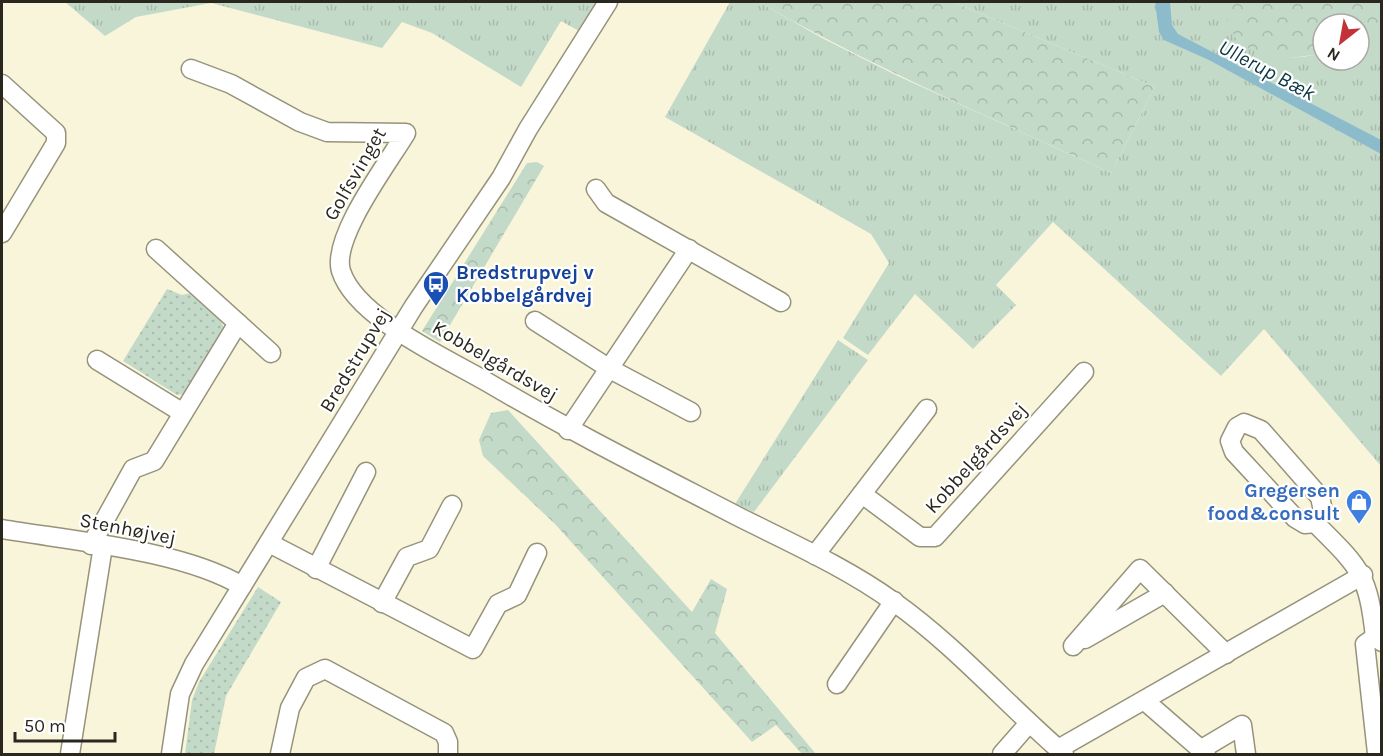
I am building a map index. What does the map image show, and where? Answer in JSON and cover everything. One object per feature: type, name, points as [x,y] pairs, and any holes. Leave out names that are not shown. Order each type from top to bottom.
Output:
[{"type":"street","name":"Bredstrupvej","points":[[171,754],[179,700],[186,679],[399,331],[473,224],[528,129],[608,2]]},
{"type":"street","name":"Golfsvinget","points":[[190,69],[231,84],[300,122],[327,132],[406,133],[345,232],[340,251],[340,269],[349,290],[380,319],[399,331]]},
{"type":"street","points":[[2,84],[56,133],[56,143],[2,233]]},
{"type":"street","points":[[596,189],[606,203],[780,302]]},
{"type":"street","points":[[156,249],[272,353]]},
{"type":"street","name":"Kobbelgårdsvej","points":[[568,430],[689,249]]},
{"type":"street","points":[[535,321],[610,369],[691,412]]},
{"type":"street","points":[[70,754],[97,545],[133,470],[154,460],[238,324]]},
{"type":"street","name":"Kobbelgårdsvej","points":[[399,331],[568,430],[815,555],[894,601],[940,638],[1061,752],[1363,575]]},
{"type":"street","points":[[97,360],[183,413]]},
{"type":"street","name":"Kobbelgårdsvej","points":[[862,494],[920,537],[935,537],[1084,372]]},
{"type":"street","points":[[815,555],[927,409]]},
{"type":"street","points":[[1315,523],[1323,511],[1320,497],[1261,430],[1244,423],[1237,427],[1230,441],[1234,452],[1295,518],[1305,524],[1315,523],[1350,557],[1363,575],[1371,596],[1378,640],[1365,644],[1377,753],[1381,754]]},
{"type":"street","points":[[316,569],[366,472]]},
{"type":"street","points":[[382,603],[407,557],[429,549],[452,505]]},
{"type":"street","name":"Stenhøjvej","points":[[2,529],[97,545],[204,568],[242,586]]},
{"type":"street","points":[[269,543],[473,649],[498,604],[517,595],[537,553]]},
{"type":"street","points":[[1165,593],[1073,646],[1140,569],[1165,593],[1226,654]]},
{"type":"street","points":[[837,684],[894,601]]},
{"type":"street","points":[[280,754],[290,708],[306,678],[325,669],[444,733],[448,742],[448,754]]},
{"type":"street","points":[[1146,701],[1203,752],[1242,725],[1246,754]]},
{"type":"street","points":[[1002,754],[1029,723]]},
{"type":"green space","points":[[65,2],[598,2],[579,31],[561,21],[521,87],[432,33],[402,22],[382,48],[211,3],[136,17],[105,36]]},
{"type":"green space","points":[[730,2],[759,2],[822,38],[898,76],[1111,173],[1155,87],[953,2],[1220,2],[1236,38],[1278,55],[1287,57],[1311,56],[1311,72],[1371,72],[1371,43],[1381,43],[1381,466],[1264,329],[1221,376],[1053,222],[996,285],[1016,305],[973,349],[915,294],[868,355],[843,338],[889,263],[871,234],[665,117]]},
{"type":"green space","points":[[759,2],[953,2],[1155,87],[1111,173],[889,70]]},
{"type":"green space","points":[[1220,2],[1381,2],[1381,43],[1371,43],[1371,12],[1311,12],[1311,55],[1302,57],[1279,57],[1256,52],[1238,40]]},
{"type":"green space","points":[[537,162],[544,166],[440,342],[422,331],[527,163]]},
{"type":"green space","points":[[167,289],[182,295],[191,293],[220,319],[225,330],[186,394],[177,395],[123,361]]},
{"type":"green space","points":[[838,340],[868,360],[754,512],[735,504]]},
{"type":"green space","points":[[508,410],[692,612],[711,579],[727,589],[715,633],[816,754],[802,754],[776,725],[752,742],[555,524],[483,456],[479,440],[491,413]]},
{"type":"green space","points":[[258,587],[281,602],[226,696],[214,754],[185,754],[192,700],[199,682]]},
{"type":"water","points":[[1155,2],[1170,2],[1172,25],[1178,34],[1381,140],[1381,154],[1209,60],[1164,40],[1159,32]]},
{"type":"place","name":"Bredstrupvej v Kobbelgårdvej","points":[[436,307]]},
{"type":"place","name":"Gregersen food&consult","points":[[1359,525]]},
{"type":"water label","name":"Ullerup Bæk","points":[[1267,70]]}]
